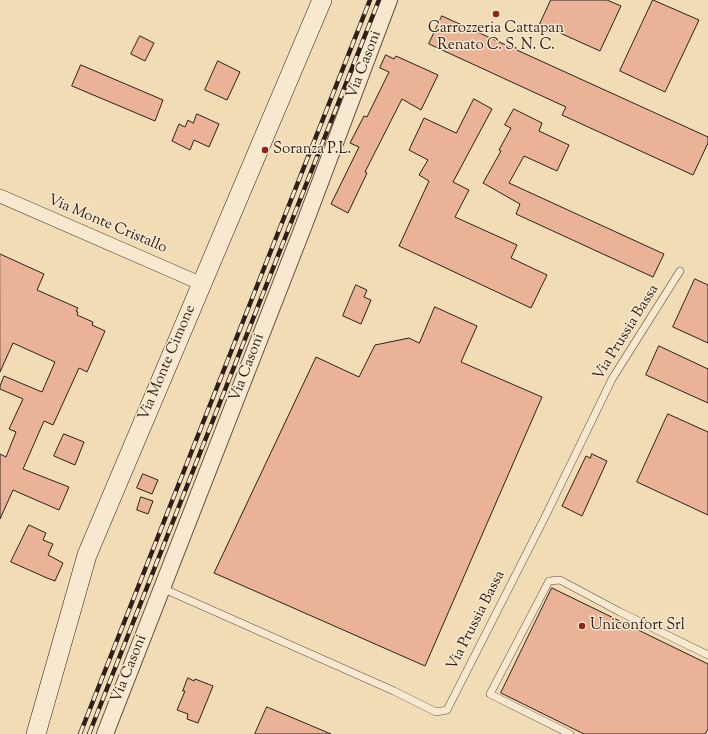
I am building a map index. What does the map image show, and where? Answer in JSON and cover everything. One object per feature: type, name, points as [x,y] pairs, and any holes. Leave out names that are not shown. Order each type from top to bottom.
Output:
[{"type":"main road","name":"Via Monte Cimone","points":[[36,734],[87,555],[322,0]]},
{"type":"street","name":"Via Casoni","points":[[104,734],[304,226],[389,0]]},
{"type":"street","name":"Via Monte Cristallo","points":[[0,196],[202,284]]},
{"type":"lane","name":"Via Prussia Bassa","points":[[162,588],[394,691],[436,712],[447,710],[612,379],[680,271]]},
{"type":"lane","points":[[570,734],[490,694],[548,581],[560,580],[708,655]]},
{"type":"building","points":[[551,0],[607,0],[621,6],[600,51],[540,24]]},
{"type":"building","points":[[653,0],[699,20],[665,92],[620,71]]},
{"type":"building","points":[[442,16],[708,137],[708,143],[693,175],[562,115],[566,107],[429,44]]},
{"type":"building","points":[[140,36],[154,43],[145,61],[131,54]]},
{"type":"building","points":[[386,55],[394,59],[396,56],[438,75],[421,110],[402,99],[365,172],[367,173],[348,213],[331,204],[359,147],[350,143],[364,116],[367,117],[389,72],[380,68]]},
{"type":"building","points":[[218,61],[240,72],[227,100],[205,90]]},
{"type":"building","points":[[81,65],[163,100],[155,121],[72,86]]},
{"type":"building","points":[[474,99],[492,109],[453,182],[469,190],[455,217],[517,245],[511,258],[547,275],[531,308],[399,246],[429,181],[419,175],[428,160],[409,150],[424,118],[456,133]]},
{"type":"building","points":[[514,109],[542,123],[539,131],[569,145],[557,171],[524,156],[509,183],[664,254],[653,277],[516,214],[520,204],[483,183],[501,151],[499,150],[511,128],[505,125]]},
{"type":"building","points":[[197,114],[219,124],[209,147],[194,140],[190,150],[172,141],[179,124],[185,127],[188,120],[193,123]]},
{"type":"building","points":[[0,254],[44,274],[37,290],[78,308],[76,311],[78,312],[77,315],[93,322],[92,325],[105,331],[87,372],[79,368],[53,425],[44,421],[23,469],[69,487],[59,510],[13,490],[0,519],[0,454],[6,457],[16,432],[9,429],[23,399],[0,389],[0,386],[4,376],[42,392],[55,362],[13,343],[0,372]]},
{"type":"building","points":[[695,279],[708,285],[708,343],[673,327]]},
{"type":"building","points":[[356,285],[367,290],[364,297],[371,300],[361,324],[343,316]]},
{"type":"building","points":[[435,307],[477,326],[461,362],[542,397],[425,666],[214,573],[316,357],[359,377],[375,345],[409,338],[419,343]]},
{"type":"building","points":[[659,346],[708,369],[708,403],[646,375]]},
{"type":"building","points":[[668,414],[708,432],[708,515],[637,482]]},
{"type":"building","points":[[64,434],[84,442],[75,465],[54,456]]},
{"type":"building","points":[[592,454],[607,461],[582,516],[562,506],[586,456],[590,458]]},
{"type":"building","points":[[143,474],[158,480],[152,494],[137,488]]},
{"type":"building","points":[[141,497],[153,501],[148,514],[137,510]]},
{"type":"building","points":[[29,525],[46,533],[43,540],[53,544],[48,555],[63,563],[55,581],[11,562]]},
{"type":"building","name":"Uniconfort Srl","points":[[552,588],[708,664],[708,729],[705,734],[584,734],[501,693]]},
{"type":"building","points":[[188,678],[213,686],[198,723],[187,719],[188,714],[177,710],[185,691],[183,691]]},
{"type":"building","points":[[267,707],[331,734],[255,734]]},
{"type":"railway","points":[[80,734],[370,0]]},
{"type":"railway","points":[[89,734],[379,0]]},
{"type":"place","name":"Carrozzeria Cattapan Renato C. S. N. C.","points":[[496,14]]},
{"type":"place","name":"Soranza P.L.","points":[[265,150]]},
{"type":"place","name":"Uniconfort Srl","points":[[582,626]]}]
